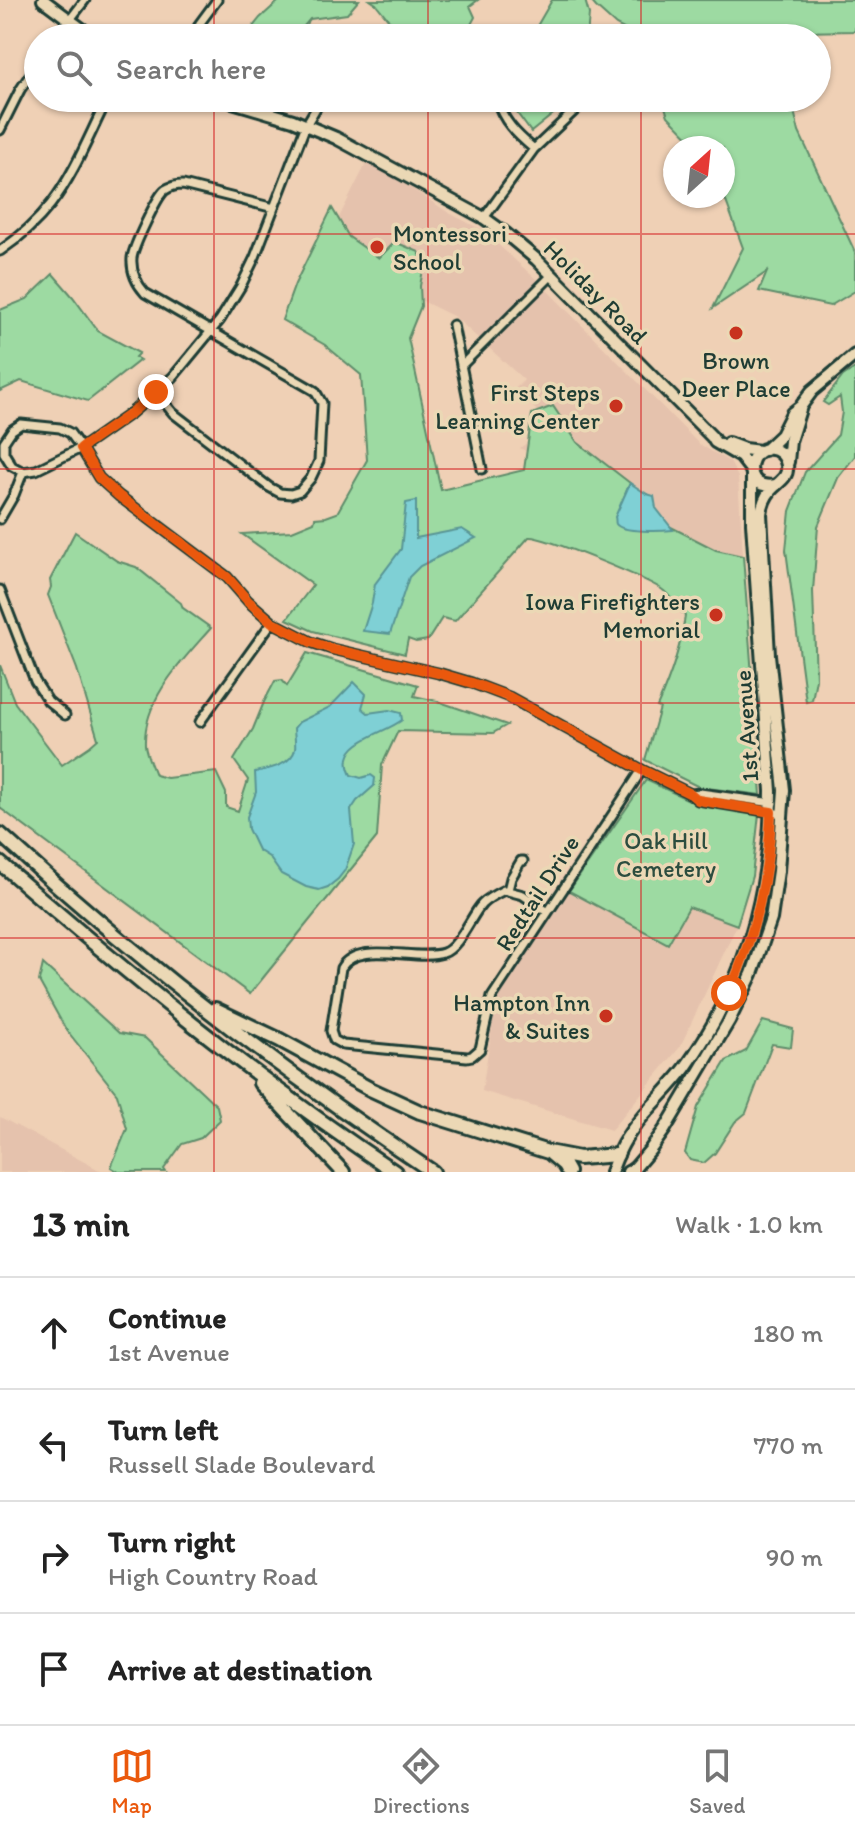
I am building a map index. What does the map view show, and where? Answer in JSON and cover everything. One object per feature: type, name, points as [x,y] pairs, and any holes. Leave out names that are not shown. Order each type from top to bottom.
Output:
[{"type":"highway","points":[[0,834],[187,995],[433,1172]]},
{"type":"highway","points":[[0,863],[81,934],[242,1063],[395,1172]]},
{"type":"highway","points":[[187,995],[400,1104],[548,1152],[579,1158],[617,1155]]},
{"type":"highway","points":[[242,1063],[343,1172]]},
{"type":"highway","points":[[548,1152],[568,1172]]},
{"type":"main road","points":[[43,0],[73,24]]},
{"type":"main road","name":"Holiday Road","points":[[264,112],[306,125],[370,155],[484,218],[521,245],[715,442],[741,457],[751,472]]},
{"type":"main road","points":[[801,406],[790,441],[784,478],[776,485],[764,486],[751,472],[753,459],[781,435],[792,413],[812,391],[855,355]]},
{"type":"main road","name":"Holiday Road","points":[[712,437],[737,447],[762,450]]},
{"type":"main road","points":[[762,450],[781,453],[788,468]]},
{"type":"main road","name":"1st Avenue","points":[[632,1171],[665,1129],[729,1021],[752,974],[771,919],[778,871],[777,808],[752,523],[751,472]]},
{"type":"main road","name":"1st Avenue","points":[[611,1172],[629,1135],[651,1106],[673,1085],[725,1004],[755,927],[777,808],[784,790],[769,655],[762,528],[762,506],[776,485]]},
{"type":"street","points":[[67,24],[85,0]]},
{"type":"street","points":[[200,24],[217,0]]},
{"type":"street","points":[[0,130],[24,84]]},
{"type":"street","points":[[0,251],[32,225],[51,203],[101,112]]},
{"type":"street","points":[[314,112],[241,286],[211,332],[173,377],[130,414],[81,448],[36,470],[23,472],[12,466],[4,453],[4,442],[12,430],[21,424],[60,428],[70,433],[81,448],[99,478],[227,577],[272,622],[332,649],[438,673],[509,697],[691,794],[700,793],[777,808]]},
{"type":"street","points":[[500,112],[513,131],[534,149]]},
{"type":"street","points":[[484,218],[534,149],[573,112]]},
{"type":"street","points":[[156,392],[173,413],[269,487],[291,494],[307,484],[319,461],[322,403],[318,395],[145,293],[138,286],[132,259],[134,247],[161,194],[175,185],[274,208]]},
{"type":"street","points":[[461,366],[552,275]]},
{"type":"street","points":[[453,325],[482,469]]},
{"type":"street","points":[[0,519],[23,472]]},
{"type":"street","points":[[0,590],[35,681],[48,701],[65,715]]},
{"type":"street","points":[[200,722],[272,622]]},
{"type":"street","name":"Redtail Drive","points":[[508,890],[483,903],[448,951],[421,955],[381,953],[347,960],[341,968],[331,1031],[338,1043],[467,1057],[477,1053],[492,997],[642,770]]},
{"type":"street","points":[[523,861],[511,878],[508,890],[523,895],[548,912]]},
{"type":"shaded area","points":[[368,160],[449,213],[482,230],[538,281],[479,339],[455,317],[406,293],[307,281]]},
{"type":"shaded area","points":[[546,289],[699,444],[730,462],[738,477],[743,556],[712,549],[520,448],[551,425],[515,389],[524,380],[488,347]]},
{"type":"shaded area","points":[[569,891],[668,943],[689,906],[737,925],[680,1047],[611,1130],[482,1091],[496,1001]]},
{"type":"shaded area","points":[[0,1117],[103,1172],[0,1172]]},
{"type":"green space","points":[[280,0],[359,0],[347,14],[310,19],[306,24],[255,24]]},
{"type":"green space","points":[[370,0],[478,0],[470,6],[475,17],[471,24],[392,24]]},
{"type":"green space","points":[[552,0],[585,0],[588,24],[538,24]]},
{"type":"green space","points":[[590,0],[855,0],[855,31],[831,31],[831,24],[615,24]]},
{"type":"green space","points":[[516,112],[556,112],[531,132]]},
{"type":"green space","points":[[667,112],[794,112],[799,132],[855,252],[855,291],[830,306],[759,291],[767,272],[713,308],[743,248],[728,208],[735,208],[735,136],[687,136]]},
{"type":"green space","points":[[332,208],[349,237],[379,258],[395,242],[419,252],[424,264],[420,286],[421,306],[408,338],[441,490],[524,470],[532,414],[553,406],[577,442],[630,483],[622,502],[716,550],[743,556],[761,795],[699,787],[645,760],[660,708],[657,707],[674,662],[685,616],[656,586],[575,551],[529,537],[455,621],[442,618],[428,640],[416,642],[408,639],[405,654],[313,631],[287,619],[313,585],[242,534],[292,531],[314,522],[315,518],[337,513],[367,460],[361,375],[325,345],[282,320],[295,284]]},
{"type":"green space","points":[[53,274],[98,331],[139,353],[135,357],[140,360],[88,401],[21,381],[0,391],[0,310],[27,299]]},
{"type":"green space","points":[[855,368],[855,456],[838,478],[818,526],[813,591],[816,679],[812,700],[806,702],[786,550],[790,511],[805,472],[838,435],[842,412],[840,397],[828,405],[823,402],[843,376]]},
{"type":"green space","points":[[75,532],[117,561],[136,567],[211,628],[177,667],[158,696],[146,728],[145,745],[155,775],[167,778],[216,772],[226,793],[226,807],[238,811],[248,780],[234,760],[253,729],[275,681],[282,680],[287,686],[307,653],[418,685],[414,696],[507,725],[493,733],[398,731],[382,765],[377,837],[250,994],[0,808],[0,665],[15,703],[62,765],[98,739],[77,669],[48,595],[50,580]]},
{"type":"green space","name":"Oak Hill Cemetery","points":[[646,780],[702,806],[759,814],[752,876],[737,925],[689,907],[668,944],[569,891]]},
{"type":"green space","points":[[43,964],[119,1033],[145,1038],[217,1106],[220,1120],[201,1138],[182,1144],[164,1169],[166,1172],[119,1172],[111,1167],[127,1129],[117,1094],[65,1028],[39,981]]},
{"type":"green space","points":[[763,1021],[793,1029],[791,1047],[772,1044],[746,1113],[735,1122],[715,1153],[704,1163],[690,1160],[685,1153],[698,1107],[726,1061],[746,1051]]},
{"type":"water","points":[[630,483],[654,496],[656,508],[673,530],[634,530],[616,524],[615,517]]},
{"type":"water","points":[[416,501],[416,538],[462,529],[476,538],[420,566],[409,577],[390,634],[363,631],[375,584],[401,549],[406,503]]},
{"type":"water","points":[[354,682],[366,694],[362,708],[368,713],[389,710],[401,713],[402,720],[363,741],[349,755],[351,775],[361,778],[371,775],[375,778],[374,786],[351,810],[354,844],[345,870],[328,887],[319,890],[281,874],[269,857],[258,850],[248,829],[247,817],[256,792],[255,772],[289,759],[295,749],[294,728],[299,722],[330,707]]},
{"type":"place","name":"Montessori School","points":[[377,247]]},
{"type":"place","name":"Brown Deer Place","points":[[736,333]]},
{"type":"place","name":"First Steps Learning Center","points":[[616,406]]},
{"type":"place","name":"Iowa Firefighters Memorial","points":[[716,615]]},
{"type":"place","name":"Hampton Inn & Suites","points":[[606,1016]]},
{"type":"route","points":[[156,392],[81,448],[99,478],[227,577],[272,622],[332,649],[438,673],[509,697],[698,800],[771,812],[764,881],[755,927],[729,993]]}]
